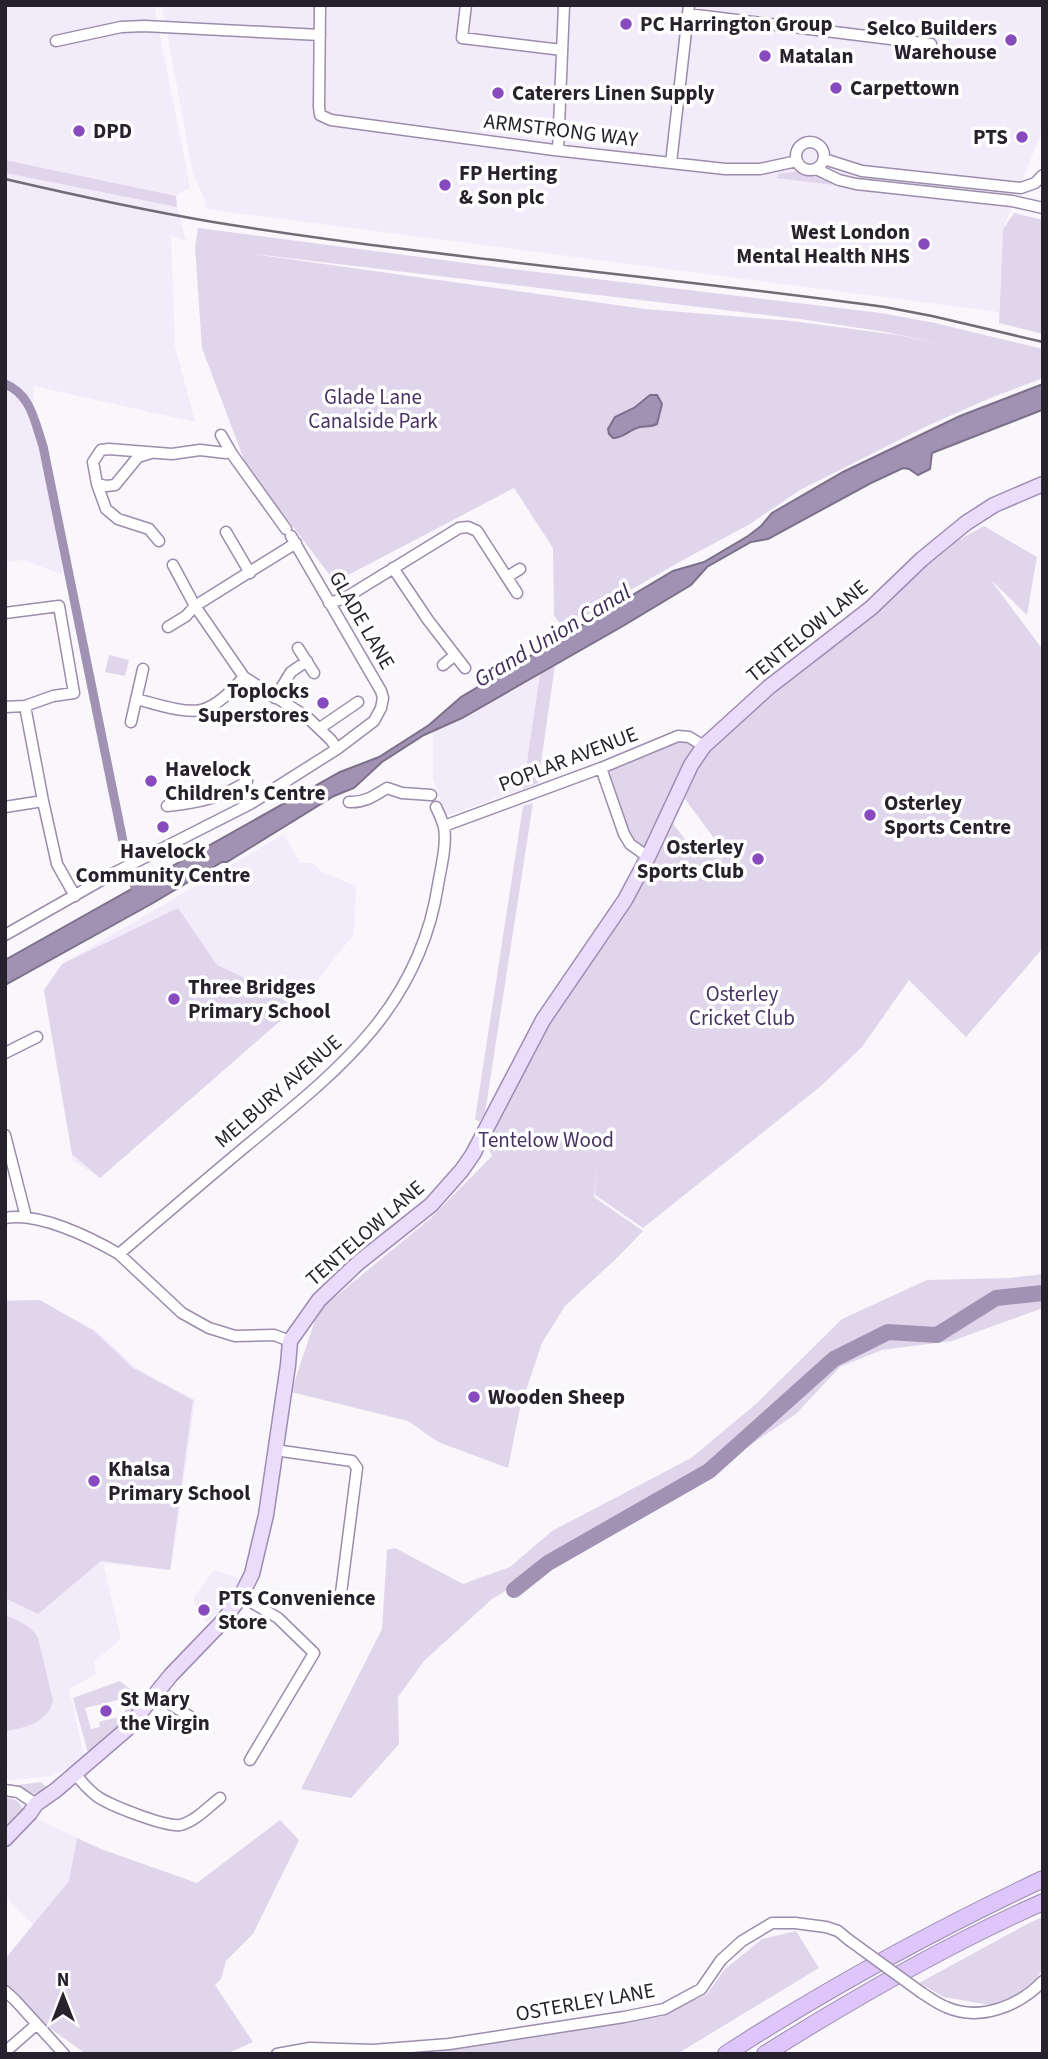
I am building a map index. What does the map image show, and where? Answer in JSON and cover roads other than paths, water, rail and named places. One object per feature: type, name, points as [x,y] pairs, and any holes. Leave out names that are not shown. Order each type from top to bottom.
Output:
[{"type":"highway","points":[[726,2054],[900,1949],[1043,1879]]},
{"type":"highway","points":[[765,2054],[925,1960],[1043,1902]]},
{"type":"main road","name":"TENTELOW LANE","points":[[5,1839],[36,1804],[127,1729],[187,1657],[218,1627],[241,1596],[252,1574],[261,1538],[290,1341],[311,1310],[329,1290],[430,1205],[462,1170],[543,1020],[625,900],[691,765],[704,746],[769,687],[871,608],[922,559],[965,523],[994,505],[1043,484]]},
{"type":"street","points":[[56,41],[121,27],[144,26],[320,35],[320,5]]},
{"type":"street","points":[[466,5],[462,38],[562,50]]},
{"type":"street","points":[[558,150],[564,5]]},
{"type":"street","points":[[671,163],[689,10],[931,44]]},
{"type":"street","name":"ARMSTRONG WAY","points":[[320,35],[320,115],[331,120],[725,169],[760,169],[797,161],[799,148],[810,143],[821,148],[824,159],[862,171],[1021,188],[1035,183],[1043,176]]},
{"type":"street","points":[[816,169],[824,159]]},
{"type":"street","points":[[797,161],[803,168],[816,169],[839,180],[856,184],[1012,201],[1043,208]]},
{"type":"street","name":"GLADE LANE","points":[[221,435],[291,536],[381,691],[381,708],[374,721],[337,750]]},
{"type":"street","points":[[159,541],[149,529],[118,519],[106,509],[93,462],[101,450],[172,454],[201,450],[226,453],[230,451]]},
{"type":"street","points":[[104,505],[106,496],[138,457],[151,453]]},
{"type":"street","points":[[97,484],[115,485]]},
{"type":"street","points":[[329,603],[345,598],[458,528],[468,527],[477,531],[517,593]]},
{"type":"street","points":[[226,532],[250,573]]},
{"type":"street","points":[[168,627],[186,616],[195,606],[250,573],[291,536]]},
{"type":"street","points":[[7,931],[144,857],[250,804],[337,750],[320,728],[244,677],[195,606],[173,565]]},
{"type":"street","points":[[393,568],[465,668]]},
{"type":"street","points":[[507,577],[520,569]]},
{"type":"street","points":[[5,612],[55,606],[74,693],[53,696],[25,706],[5,707]]},
{"type":"street","points":[[298,648],[314,673]]},
{"type":"street","points":[[443,665],[456,655]]},
{"type":"street","points":[[275,698],[291,672],[307,661]]},
{"type":"street","points":[[131,722],[143,669]]},
{"type":"street","points":[[136,699],[187,711],[202,710],[226,696],[244,677]]},
{"type":"street","points":[[320,728],[358,702]]},
{"type":"street","points":[[25,706],[57,864],[75,896]]},
{"type":"street","name":"POPLAR AVENUE","points":[[444,826],[601,768],[678,736],[689,737],[704,746]]},
{"type":"street","points":[[601,768],[624,834],[630,844],[648,857]]},
{"type":"street","points":[[167,806],[193,803],[222,795],[244,783],[250,804]]},
{"type":"street","points":[[349,802],[358,803],[369,799],[387,788],[402,793],[431,795]]},
{"type":"street","points":[[5,807],[43,801]]},
{"type":"street","name":"MELBURY AVENUE","points":[[119,1254],[336,1071],[376,1026],[405,985],[426,939],[443,851],[444,826],[436,807]]},
{"type":"street","points":[[5,1053],[37,1037]]},
{"type":"street","points":[[5,1135],[26,1217]]},
{"type":"street","points":[[5,1218],[26,1217],[46,1221],[119,1254],[182,1312],[209,1328],[235,1336],[274,1335],[290,1341]]},
{"type":"street","points":[[275,1450],[352,1461],[357,1468],[340,1601]]},
{"type":"street","points":[[241,1596],[278,1618],[314,1653],[250,1760]]},
{"type":"street","points":[[154,1694],[194,1719]]},
{"type":"street","points":[[75,1774],[103,1800],[167,1824],[180,1825],[188,1822],[220,1798]]},
{"type":"street","points":[[5,1790],[18,1792],[36,1804]]},
{"type":"street","name":"OSTERLEY LANE","points":[[277,2054],[310,2048],[373,2050],[450,2044],[664,2009],[701,1989],[721,1960],[742,1941],[772,1923],[795,1923],[838,1931],[922,1993],[947,2008],[972,2015],[1014,2005],[1043,1981]]},
{"type":"street","points":[[5,1992],[64,2054]]},
{"type":"street","points":[[5,2052],[37,2024]]},
{"type":"waterway","points":[[5,384],[26,402],[43,446],[127,861],[139,895]]},
{"type":"waterway","points":[[514,1590],[548,1563],[709,1471],[834,1359],[888,1332],[937,1335],[996,1298],[1043,1293]]},
{"type":"railway","points":[[5,179],[213,222],[465,257],[885,307],[1043,342]]},
{"type":"place","name":"PC Harrington Group","points":[[626,24]]},
{"type":"place","name":"Selco Builders Warehouse","points":[[1011,40]]},
{"type":"place","name":"Matalan","points":[[765,56]]},
{"type":"place","name":"Carpettown","points":[[836,88]]},
{"type":"place","name":"Caterers Linen Supply","points":[[498,93]]},
{"type":"place","name":"DPD","points":[[79,131]]},
{"type":"place","name":"PTS","points":[[1022,137]]},
{"type":"place","name":"FP Herting & Son plc","points":[[445,185]]},
{"type":"place","name":"West London Mental Health NHS","points":[[924,244]]},
{"type":"place","name":"Toplocks Superstores","points":[[323,703]]},
{"type":"place","name":"Havelock Children's Centre","points":[[151,781]]},
{"type":"place","name":"Osterley Sports Centre","points":[[870,815]]},
{"type":"place","name":"Havelock Community Centre","points":[[163,827]]},
{"type":"place","name":"Osterley Sports Club","points":[[758,859]]},
{"type":"place","name":"Three Bridges Primary School","points":[[174,999]]},
{"type":"place","name":"Wooden Sheep","points":[[474,1397]]},
{"type":"place","name":"Khalsa Primary School","points":[[94,1481]]},
{"type":"place","name":"PTS Convenience Store","points":[[204,1610]]},
{"type":"place","name":"St Mary the Virgin","points":[[106,1711]]},
{"type":"park label","name":"Glade Lane Canalside Park","points":[[373,409]]},
{"type":"park label","name":"Osterley Cricket Club","points":[[742,1006]]},
{"type":"park label","name":"Tentelow Wood","points":[[546,1140]]},
{"type":"water label","name":"Grand Union Canal","points":[[552,635]]}]
